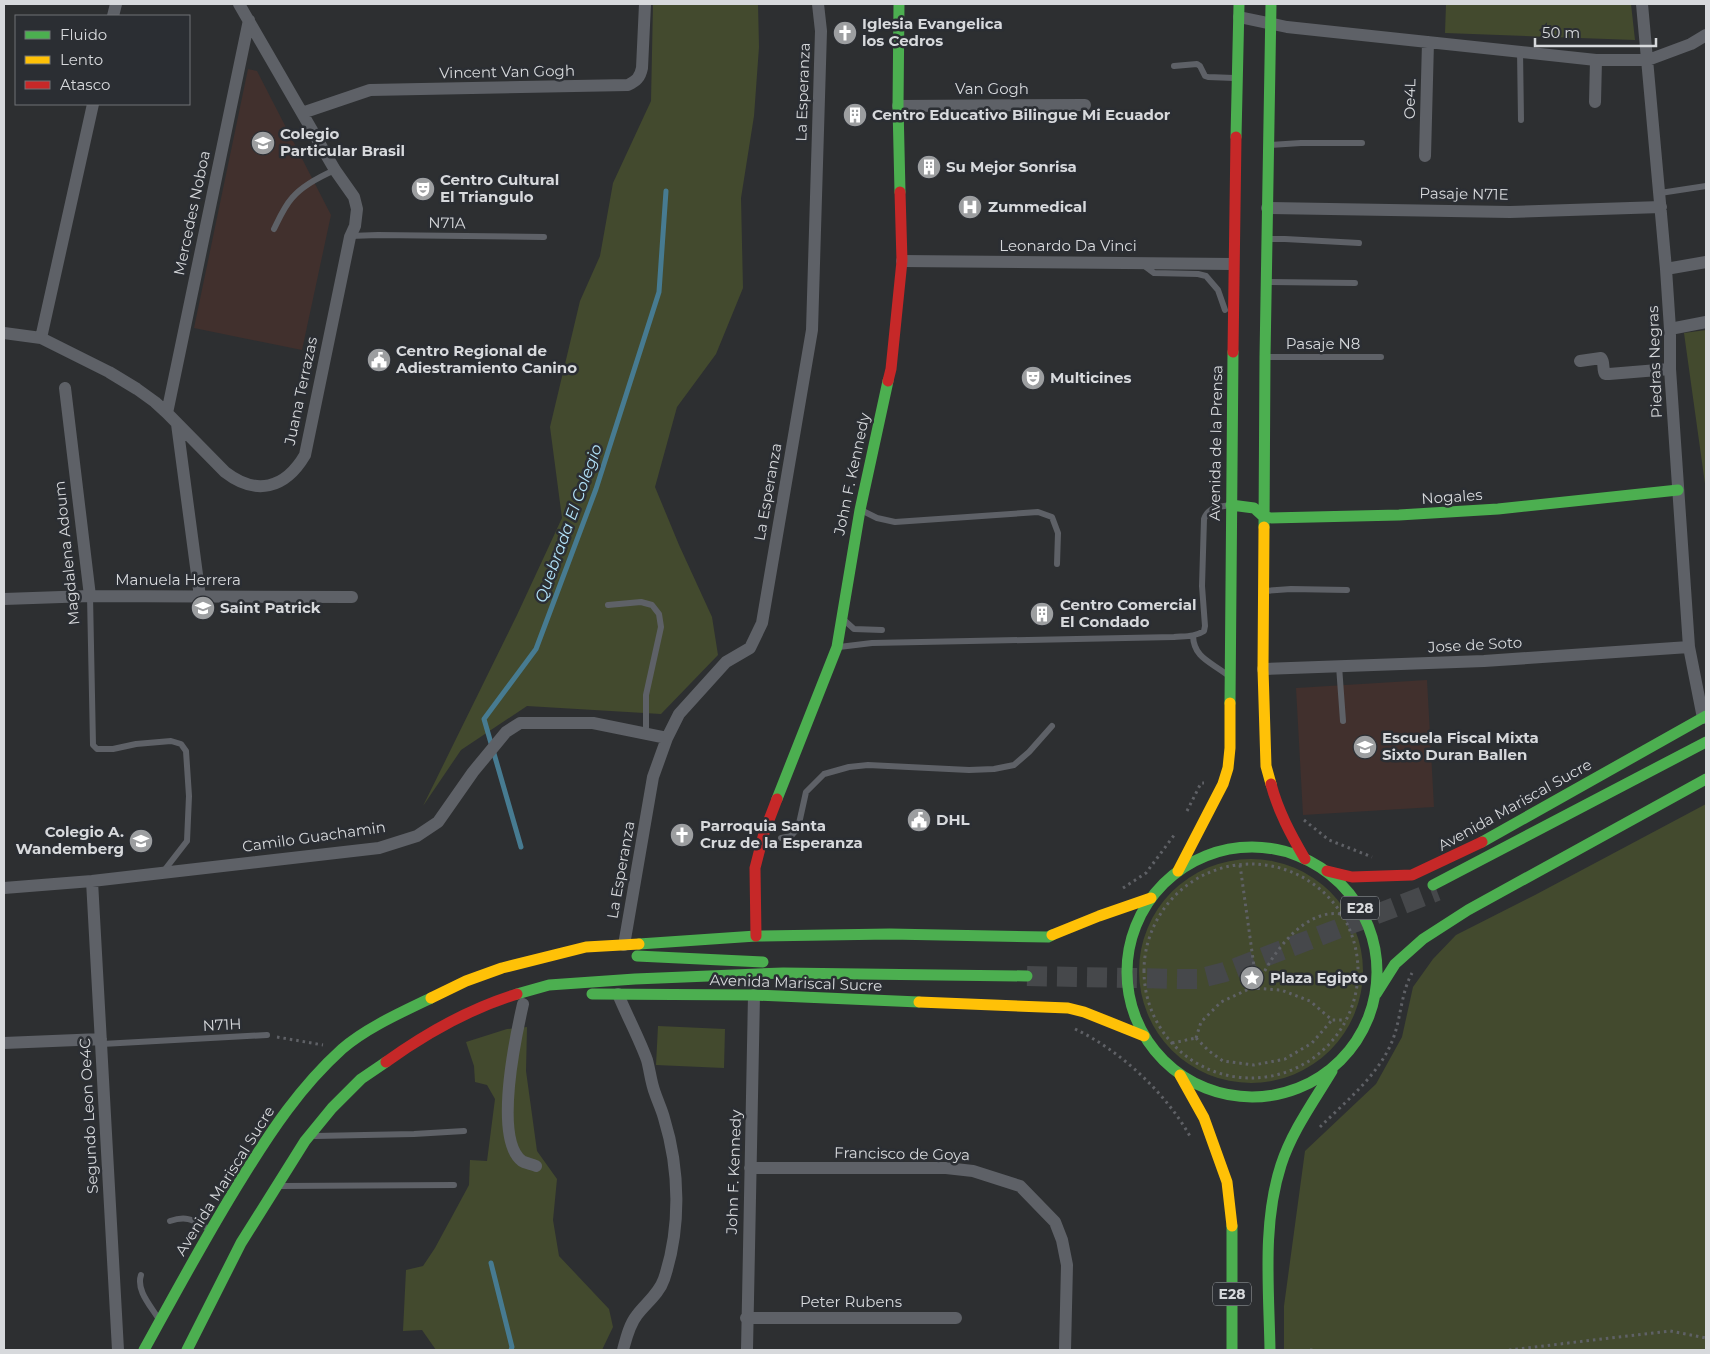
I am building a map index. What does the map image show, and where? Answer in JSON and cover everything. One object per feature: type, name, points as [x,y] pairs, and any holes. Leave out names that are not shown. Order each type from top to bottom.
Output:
[{"type":"main road","name":"John F. Kennedy","points":[[756,936],[755,868],[764,833],[837,647],[860,510],[891,369],[902,261],[898,106],[899,4]]},
{"type":"main road","points":[[1271,4],[1265,357],[1263,669],[1266,766],[1275,800],[1288,830],[1305,859]]},
{"type":"main road","name":"Avenida de la Prensa","points":[[1178,871],[1223,784],[1228,768],[1230,748],[1232,331],[1239,10]]},
{"type":"main road","name":"Nogales","points":[[1231,505],[1254,508],[1265,518],[1399,515],[1498,509],[1678,490]]},
{"type":"main road","name":"Avenida Mariscal Sucre","points":[[1326,871],[1352,877],[1412,875],[1471,848],[1705,717]]},
{"type":"main road","name":"Avenida Mariscal Sucre","points":[[1706,742],[1435,888],[1706,750]]},
{"type":"main road","points":[[1375,996],[1395,964],[1423,940],[1468,910],[1706,779]]},
{"type":"main road","name":"E28","points":[[1270,1350],[1270,1219],[1282,1165],[1294,1135],[1335,1065],[1353,1045],[1367,1021],[1375,996],[1378,972],[1369,926],[1358,905],[1344,886],[1326,871],[1305,859],[1280,850],[1253,847],[1226,850],[1201,858],[1178,871],[1163,884],[1151,898],[1137,922],[1128,950],[1126,978],[1132,1008],[1144,1036],[1160,1057],[1180,1075],[1205,1088],[1231,1095],[1259,1097],[1287,1092],[1312,1081],[1335,1065]]},
{"type":"main road","name":"Avenida Mariscal Sucre","points":[[144,1350],[210,1229],[275,1125],[310,1081],[343,1048],[382,1022],[466,980],[502,968],[586,947],[756,936],[890,934],[1048,937],[1099,916],[1151,898]]},
{"type":"main road","name":"Avenida Mariscal Sucre","points":[[187,1350],[241,1243],[309,1136],[332,1108],[361,1079],[402,1050],[446,1024],[494,1001],[549,985],[634,979],[783,973],[1027,972],[777,963],[648,955],[543,958]]},
{"type":"main road","name":"Avenida Mariscal Sucre","points":[[582,995],[754,995],[1068,1008],[1084,1012],[1144,1036]]},
{"type":"main road","name":"Avenida Mariscal Sucre","points":[[446,1024],[527,1004]]},
{"type":"main road","name":"E28","points":[[1180,1075],[1204,1118],[1227,1182],[1233,1237],[1232,1350]]},
{"type":"street","name":"Juana Terrazas","points":[[4,333],[41,338],[109,372],[155,402],[225,472],[235,480],[248,486],[258,487],[280,482],[298,467],[305,455],[350,236],[355,226],[357,209],[354,197],[335,170],[239,4]]},
{"type":"street","name":"Vincent Van Gogh","points":[[302,114],[370,90],[628,85],[636,81],[642,68],[645,4]]},
{"type":"street","name":"La Esperanza","points":[[624,946],[653,777],[666,738],[679,714],[726,662],[750,648],[762,623],[812,330],[821,31],[818,4]]},
{"type":"street","name":"Piedras Negras","points":[[1642,4],[1666,269],[1670,329],[1670,369],[1689,647],[1705,717]]},
{"type":"street","points":[[1239,10],[1271,24],[1596,60],[1648,60],[1691,44],[1706,35]]},
{"type":"street","name":"Mercedes Noboa","points":[[167,413],[249,20]]},
{"type":"street","name":"Oe4L","points":[[1425,156],[1428,42]]},
{"type":"street","points":[[1595,102],[1596,60]]},
{"type":"street","points":[[41,338],[93,105]]},
{"type":"street","name":"Van Gogh","points":[[898,106],[1085,105]]},
{"type":"street","name":"Pasaje N71E","points":[[1268,208],[1510,212],[1661,207]]},
{"type":"street","name":"Leonardo Da Vinci","points":[[902,261],[1234,264]]},
{"type":"street","points":[[1666,269],[1706,262]]},
{"type":"street","points":[[1670,329],[1706,322]]},
{"type":"street","points":[[1580,360],[1601,358],[1605,374],[1670,369]]},
{"type":"street","name":"Magdalena Adoum","points":[[65,388],[90,596]]},
{"type":"street","points":[[177,424],[200,596]]},
{"type":"street","name":"Manuela Herrera","points":[[4,599],[90,596],[352,597]]},
{"type":"street","name":"Jose de Soto","points":[[1263,669],[1484,661],[1689,647]]},
{"type":"street","name":"Camilo Guachamin","points":[[4,888],[92,881],[379,848],[417,836],[438,822],[473,772],[506,732],[520,723],[593,723],[666,738]]},
{"type":"street","name":"Segundo Leon Oe4C","points":[[92,881],[118,1350]]},
{"type":"street","points":[[618,994],[647,1061],[654,1092],[664,1117],[671,1146],[676,1181],[676,1219],[671,1257],[663,1282],[636,1316],[623,1350]]},
{"type":"street","name":"John F. Kennedy","points":[[747,1350],[746,1318],[754,995]]},
{"type":"street","points":[[527,1004],[516,1036],[509,1084],[507,1123],[510,1140],[514,1149],[522,1160],[536,1166]]},
{"type":"street","points":[[4,1043],[101,1042]]},
{"type":"street","name":"Francisco de Goya","points":[[750,1168],[946,1168],[973,1171],[1020,1186],[1055,1222],[1062,1240],[1067,1264],[1066,1350]]},
{"type":"street","name":"Peter Rubens","points":[[746,1318],[956,1318]]},
{"type":"lane","points":[[1520,51],[1521,120]]},
{"type":"lane","points":[[1174,66],[1197,64],[1205,76],[1238,78]]},
{"type":"lane","points":[[1269,145],[1362,143]]},
{"type":"lane","points":[[274,229],[291,199],[302,188],[335,170]]},
{"type":"lane","points":[[1660,193],[1706,186]]},
{"type":"lane","name":"N71A","points":[[350,236],[544,237]]},
{"type":"lane","points":[[1267,239],[1359,243]]},
{"type":"lane","points":[[1139,262],[1154,273],[1198,274],[1206,276],[1221,296],[1232,331]]},
{"type":"lane","points":[[1266,282],[1355,283]]},
{"type":"lane","name":"Pasaje N8","points":[[1265,357],[1381,357]]},
{"type":"lane","points":[[837,647],[872,643],[1193,636],[1204,631],[1205,626],[1202,586],[1204,519],[1209,511],[1216,507],[1231,505]]},
{"type":"lane","points":[[860,510],[877,518],[895,522],[1006,513],[1038,512],[1046,514],[1052,517],[1058,533],[1057,564]]},
{"type":"lane","points":[[1264,591],[1286,589],[1347,590]]},
{"type":"lane","name":"Magdalena Adoum","points":[[90,596],[93,745],[97,749],[113,750],[136,744],[171,741],[181,744],[186,751],[189,796],[187,841],[162,872]]},
{"type":"lane","points":[[608,605],[641,602],[652,605],[660,614],[661,626],[646,695],[646,734]]},
{"type":"lane","points":[[842,617],[854,629],[882,630]]},
{"type":"lane","points":[[1193,636],[1198,654],[1230,676]]},
{"type":"lane","points":[[1339,666],[1343,721]]},
{"type":"lane","points":[[764,833],[782,838],[790,836],[798,828],[806,792],[824,774],[849,767],[868,765],[970,770],[1014,765],[1029,752],[1052,726]]},
{"type":"lane","name":"N71H","points":[[101,1042],[267,1035]]},
{"type":"lane","points":[[309,1136],[464,1131]]},
{"type":"lane","points":[[277,1186],[454,1185]]},
{"type":"lane","points":[[170,1220],[180,1217],[189,1218],[210,1229]]},
{"type":"lane","points":[[142,1274],[139,1285],[160,1321]]},
{"type":"path","points":[[1183,818],[1201,783],[1223,784]]},
{"type":"path","points":[[1300,814],[1304,820],[1329,840],[1375,858]]},
{"type":"path","points":[[1118,891],[1146,873],[1179,827]]},
{"type":"path","points":[[1266,865],[1300,875],[1329,896],[1341,914],[1349,925],[1359,959],[1357,994],[1344,1027],[1320,1054],[1289,1072],[1254,1079],[1219,1074],[1188,1058],[1163,1033],[1148,1001],[1144,966],[1151,931],[1170,901],[1197,878],[1230,866],[1266,865]]},
{"type":"path","points":[[1240,866],[1257,988]]},
{"type":"path","points":[[1257,988],[1262,975],[1275,954],[1291,935],[1312,919],[1321,915],[1333,912],[1341,914]]},
{"type":"path","points":[[1314,1133],[1380,1064],[1392,1040],[1411,975],[1417,967]]},
{"type":"path","points":[[1196,1038],[1201,1022],[1221,1002],[1251,988],[1281,990],[1310,1001],[1332,1020],[1346,1020]]},
{"type":"path","points":[[1196,1038],[1223,1061],[1254,1065],[1285,1059],[1312,1043],[1332,1020]]},
{"type":"path","points":[[1072,1028],[1108,1048],[1128,1063],[1174,1111],[1194,1145]]},
{"type":"path","points":[[267,1035],[343,1048]]},
{"type":"path","points":[[1172,1043],[1196,1038]]},
{"type":"path","points":[[1508,1350],[1670,1331],[1706,1338]]},
{"type":"path","points":[[1310,1350],[1316,1350]]},
{"type":"shaded area","name":"Colegio Particular Brasil","points":[[248,69],[257,71],[331,215],[302,350],[194,328]]},
{"type":"shaded area","name":"Escuela Fiscal Mixta Sixto Duran Ballen","points":[[1427,680],[1434,807],[1303,815],[1296,688]]},
{"type":"green space","points":[[653,4],[758,4],[759,47],[754,116],[741,198],[743,288],[716,354],[677,407],[655,487],[712,617],[718,655],[661,714],[527,706],[461,750],[423,806],[517,615],[562,518],[550,427],[580,301],[600,256],[613,183],[651,101]]},
{"type":"green space","points":[[1446,4],[1631,4],[1635,40],[1445,33]]},
{"type":"green space","points":[[1706,330],[1706,491],[1684,333]]},
{"type":"green space","points":[[1706,804],[1706,1350],[1284,1350],[1284,1306],[1305,1151],[1376,1084],[1402,1037],[1413,987],[1433,959],[1456,935]]},
{"type":"green space","name":"Plaza Egipto","points":[[1251,859],[1283,864],[1294,868],[1313,878],[1330,892],[1344,909],[1354,928],[1358,939],[1363,971],[1358,1003],[1354,1014],[1344,1033],[1330,1050],[1313,1064],[1294,1074],[1283,1078],[1251,1083],[1219,1078],[1208,1074],[1189,1064],[1172,1050],[1158,1033],[1148,1014],[1144,1003],[1139,971],[1144,939],[1148,928],[1158,909],[1172,892],[1189,878],[1208,868],[1219,864]]},
{"type":"green space","points":[[658,1026],[725,1029],[724,1068],[656,1065]]},
{"type":"green space","points":[[527,1027],[526,1071],[537,1151],[557,1179],[553,1220],[559,1256],[609,1309],[613,1327],[602,1350],[436,1350],[422,1330],[403,1331],[406,1270],[423,1266],[435,1248],[469,1185],[470,1160],[487,1161],[495,1099],[487,1085],[475,1082],[474,1066],[466,1042],[507,1029]]},
{"type":"waterway","name":"Quebrada El Colegio","points":[[521,847],[484,719],[536,649],[596,489],[659,292],[666,191]]},
{"type":"waterway","name":"Quebrada El Colegio","points":[[491,1263],[512,1347],[511,1350]]},
{"type":"tunnel","points":[[1027,976],[1197,979],[1225,972],[1437,891]]},
{"type":"traffic: fast","points":[[899,4],[898,106],[900,192]]},
{"type":"traffic: fast","points":[[1236,137],[1239,4]]},
{"type":"traffic: fast","points":[[1264,527],[1271,4]]},
{"type":"traffic: fast","points":[[1230,703],[1233,352]]},
{"type":"traffic: fast","points":[[777,799],[837,647],[860,510],[888,381]]},
{"type":"traffic: fast","points":[[1231,505],[1254,508],[1265,518],[1399,515],[1498,509],[1678,490]]},
{"type":"traffic: fast","points":[[1482,842],[1706,716]]},
{"type":"traffic: fast","points":[[1433,885],[1706,742]]},
{"type":"traffic: fast","points":[[1376,994],[1395,964],[1423,939],[1468,910],[1706,779]]},
{"type":"traffic: fast","points":[[1252,847],[1276,850],[1300,857],[1321,868],[1340,884],[1356,903],[1367,924],[1374,948],[1377,972],[1374,996],[1367,1020],[1356,1041],[1340,1060],[1321,1076],[1300,1087],[1276,1094],[1252,1097],[1228,1094],[1204,1087],[1183,1076],[1164,1060],[1148,1041],[1137,1020],[1130,996],[1127,972],[1130,948],[1137,924],[1148,903],[1164,884],[1183,868],[1204,857],[1228,850],[1252,847]]},
{"type":"traffic: fast","points":[[639,944],[756,936],[890,934],[1048,937],[1052,935]]},
{"type":"traffic: fast","points":[[637,956],[763,962]]},
{"type":"traffic: fast","points":[[517,994],[549,985],[635,979],[783,973],[1027,976]]},
{"type":"traffic: fast","points":[[592,994],[754,995],[919,1002]]},
{"type":"traffic: fast","points":[[144,1350],[229,1199],[264,1143],[300,1094],[327,1064],[352,1041],[385,1021],[431,998]]},
{"type":"traffic: fast","points":[[187,1350],[241,1243],[305,1141],[332,1108],[361,1079],[386,1062]]},
{"type":"traffic: fast","points":[[1270,1350],[1268,1257],[1271,1210],[1275,1187],[1291,1140],[1332,1071]]},
{"type":"traffic: fast","points":[[1232,1226],[1232,1350]]},
{"type":"traffic: slow","points":[[1264,527],[1263,669],[1266,766],[1271,784]]},
{"type":"traffic: slow","points":[[1178,871],[1223,784],[1228,768],[1230,703]]},
{"type":"traffic: slow","points":[[1052,935],[1151,898]]},
{"type":"traffic: slow","points":[[431,998],[466,981],[502,968],[586,947],[639,944]]},
{"type":"traffic: slow","points":[[919,1002],[1068,1008],[1084,1012],[1144,1036]]},
{"type":"traffic: slow","points":[[1180,1075],[1204,1118],[1227,1182],[1232,1226]]},
{"type":"traffic: jam","points":[[1233,352],[1236,137]]},
{"type":"traffic: jam","points":[[888,381],[891,369],[902,261],[900,192]]},
{"type":"traffic: jam","points":[[1271,784],[1285,823],[1305,859]]},
{"type":"traffic: jam","points":[[756,936],[755,868],[764,833],[777,799]]},
{"type":"traffic: jam","points":[[1327,871],[1352,877],[1412,875],[1482,842]]},
{"type":"traffic: jam","points":[[386,1062],[416,1042],[466,1014],[517,994]]},
{"type":"place","name":"Iglesia Evangelica los Cedros","points":[[845,33]]},
{"type":"place","name":"Centro Educativo Bilingue Mi Ecuador","points":[[855,115]]},
{"type":"place","name":"Colegio Particular Brasil","points":[[263,143]]},
{"type":"place","name":"Su Mejor Sonrisa","points":[[929,167]]},
{"type":"place","name":"Centro Cultural El Triangulo","points":[[423,189]]},
{"type":"place","name":"Zummedical","points":[[970,207]]},
{"type":"place","name":"Centro Regional de Adiestramiento Canino","points":[[379,360]]},
{"type":"place","name":"Multicines","points":[[1033,378]]},
{"type":"place","name":"Saint Patrick","points":[[203,608]]},
{"type":"place","name":"Centro Comercial El Condado","points":[[1042,614]]},
{"type":"place","name":"Escuela Fiscal Mixta Sixto Duran Ballen","points":[[1365,747]]},
{"type":"place","name":"DHL","points":[[919,820]]},
{"type":"place","name":"Parroquia Santa Cruz de la Esperanza","points":[[682,835]]},
{"type":"place","name":"Colegio A. Wandemberg","points":[[141,841]]},
{"type":"place","name":"Plaza Egipto","points":[[1252,978]]}]
